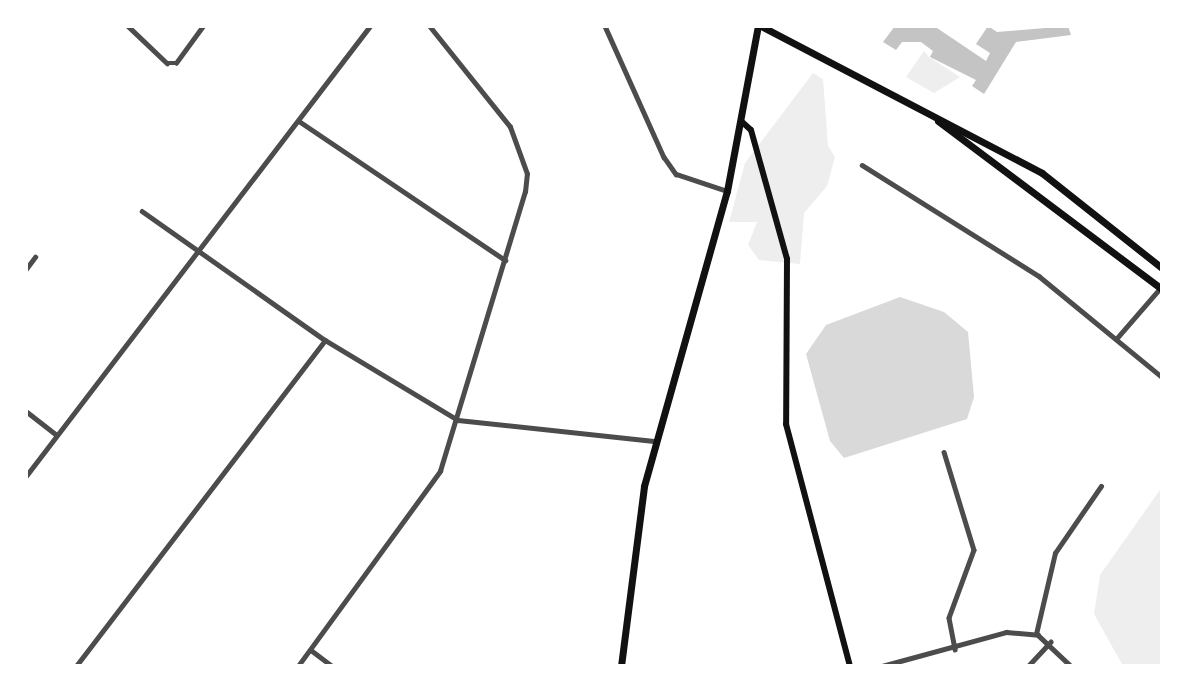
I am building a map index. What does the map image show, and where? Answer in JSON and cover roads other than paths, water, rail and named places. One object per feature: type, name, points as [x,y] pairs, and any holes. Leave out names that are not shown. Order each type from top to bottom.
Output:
[{"type":"main road","points":[[621,666],[632,543],[656,442],[727,191],[759,26],[1042,173],[1162,268]]},
{"type":"main road","points":[[933,116],[1161,287]]},
{"type":"main road","points":[[741,121],[751,130],[787,259],[786,424],[850,666]]},
{"type":"street","points":[[128,26],[167,63],[176,63],[203,26]]},
{"type":"street","points":[[26,476],[196,250],[299,121],[370,26]]},
{"type":"street","points":[[298,666],[418,508],[440,471],[458,420],[525,192],[525,165],[510,127],[429,26]]},
{"type":"street","points":[[605,26],[676,174],[727,191]]},
{"type":"street","points":[[299,121],[505,261]]},
{"type":"street","points":[[862,165],[946,212],[1116,338],[1162,377]]},
{"type":"street","points":[[142,211],[326,340],[458,420],[656,442]]},
{"type":"street","points":[[26,270],[36,257]]},
{"type":"street","points":[[1116,338],[1161,287]]},
{"type":"street","points":[[76,666],[326,340]]},
{"type":"street","points":[[26,411],[57,435]]},
{"type":"street","points":[[944,452],[974,550],[948,618],[955,649]]},
{"type":"street","points":[[1036,634],[1055,552],[1101,486]]},
{"type":"street","points":[[882,666],[955,649],[1006,632],[1036,634],[1050,642],[1071,666]]},
{"type":"street","points":[[1028,666],[1050,642]]},
{"type":"street","points":[[311,650],[332,666]]}]
